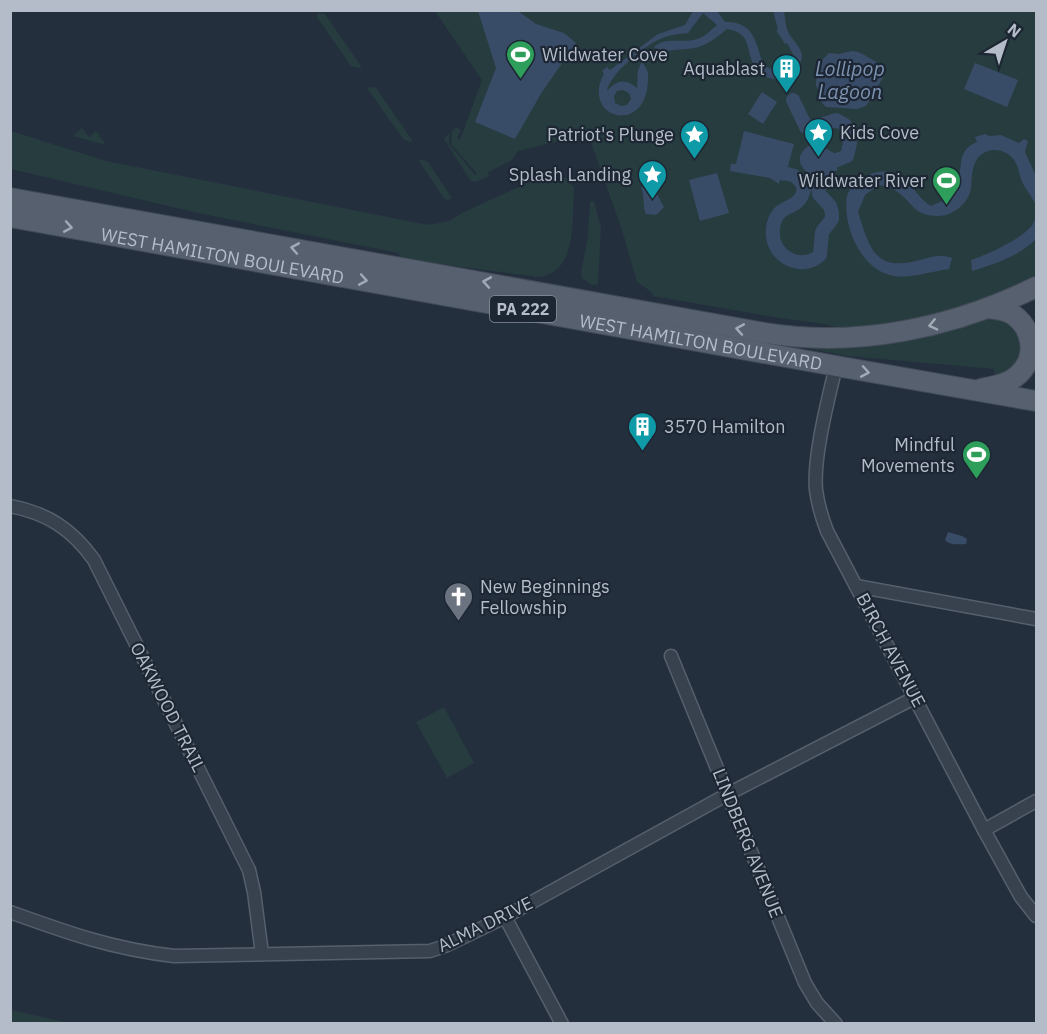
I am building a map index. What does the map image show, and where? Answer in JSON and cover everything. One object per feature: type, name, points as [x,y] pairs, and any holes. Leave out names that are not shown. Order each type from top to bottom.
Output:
[{"type":"main road","name":"WEST HAMILTON BOULEVARD","points":[[10,198],[793,337],[827,339],[903,332],[989,308]]},
{"type":"main road","name":"WEST HAMILTON BOULEVARD","points":[[10,217],[1036,401]]},
{"type":"main road","name":"PA 222","points":[[989,308],[1036,287]]},
{"type":"main road","points":[[975,391],[1013,379],[1020,374],[1029,359],[1032,346],[1023,325],[1010,313],[989,308]]},
{"type":"street","name":"BIRCH AVENUE","points":[[836,366],[817,467],[816,489],[827,531],[984,830],[1022,897],[1036,916]]},
{"type":"street","name":"OAKWOOD TRAIL","points":[[10,506],[30,510],[54,520],[83,544],[94,560],[249,870],[262,954]]},
{"type":"street","points":[[856,586],[1036,619]]},
{"type":"street","name":"LINDBERG AVENUE","points":[[671,656],[805,984],[817,1003],[836,1023]]},
{"type":"street","name":"ALMA DRIVE","points":[[10,912],[80,937],[138,952],[174,956],[430,951],[445,946],[505,916],[728,794],[916,697]]},
{"type":"street","points":[[984,830],[1036,801]]},
{"type":"street","points":[[505,916],[562,1023]]},
{"type":"green space","points":[[435,11],[1036,11],[1036,275],[973,304],[917,320],[841,329],[825,324],[653,296],[653,293],[637,282],[622,230],[588,134],[518,151],[512,160],[487,173],[490,176],[475,182],[470,180],[444,139],[449,133],[449,144],[475,175],[477,174],[451,144],[452,131],[456,127],[461,130],[457,138],[460,140],[482,80]]},
{"type":"green space","points":[[318,13],[325,14],[361,68],[351,66],[317,17]]},
{"type":"green space","points":[[367,88],[376,88],[412,140],[411,142],[404,140]]},
{"type":"green space","points":[[82,128],[89,137],[96,131],[106,145],[73,136]]},
{"type":"green space","points":[[11,131],[106,161],[428,225],[449,221],[541,177],[566,178],[574,188],[570,242],[567,255],[561,265],[552,273],[539,277],[402,259],[398,253],[198,213],[11,169]]},
{"type":"green space","points":[[421,159],[428,162],[452,198],[447,200],[444,198],[419,161]]},
{"type":"green space","points":[[594,201],[601,228],[598,284],[592,285],[582,278],[581,272],[588,237],[590,202]]},
{"type":"green space","points":[[982,315],[1010,318],[1025,341],[1019,366],[1004,374],[995,375],[994,369],[848,356],[779,343]]},
{"type":"green space","points":[[444,707],[474,763],[447,778],[416,722]]},
{"type":"green space","points":[[11,1010],[69,1023],[11,1023]]},
{"type":"water","name":"Wildwater Cove","points":[[478,11],[518,11],[536,24],[564,33],[576,43],[542,92],[515,139],[475,122],[496,68]]},
{"type":"water","points":[[693,11],[717,11],[725,22],[742,25],[748,29],[756,41],[763,64],[780,71],[790,64],[794,56],[776,30],[778,29],[773,11],[784,11],[789,34],[801,51],[801,61],[786,77],[775,79],[766,77],[755,68],[744,38],[735,31],[727,29],[712,41],[699,47],[660,53],[654,47],[664,42],[692,40],[705,35],[717,25],[703,13],[688,33],[660,39],[637,54],[609,84],[607,91],[614,84],[621,82],[629,83],[637,88],[638,70],[642,61],[648,73],[646,94],[639,108],[629,114],[618,115],[608,111],[601,102],[599,89],[604,74],[602,71],[607,67],[610,70],[658,34],[685,25]],"holes":[[[623,90],[629,93],[631,99],[627,105],[621,106],[615,103],[614,96],[617,91]]]},
{"type":"water","name":"Lollipop Lagoon","points":[[852,51],[878,63],[884,76],[866,106],[857,109],[826,107],[822,103],[816,85],[817,65],[829,53],[839,54]]},
{"type":"water","points":[[975,63],[1018,80],[1007,107],[964,89]]},
{"type":"water","points":[[762,92],[777,102],[763,124],[748,114]]},
{"type":"water","points":[[744,131],[794,144],[784,181],[780,180],[779,184],[770,178],[730,171],[731,164],[736,164]]},
{"type":"water","name":"Wildwater River","points":[[985,134],[1001,135],[1019,143],[1024,139],[1028,141],[1025,152],[1036,176],[1036,205],[1022,182],[1014,160],[1005,153],[995,150],[984,153],[976,161],[970,194],[959,208],[949,214],[938,216],[923,214],[902,195],[879,185],[865,195],[858,212],[866,237],[877,255],[893,263],[905,263],[936,256],[952,258],[949,269],[906,276],[894,276],[872,265],[863,256],[851,233],[846,208],[847,196],[852,187],[869,175],[890,172],[899,175],[909,183],[931,206],[953,196],[966,149],[977,142],[975,137]]},
{"type":"water","name":"Kids Cove","points":[[816,143],[836,154],[837,170],[825,178],[814,178],[801,164],[802,152],[808,146]]},
{"type":"water","points":[[717,173],[729,213],[700,221],[689,180]]},
{"type":"water","name":"Splash Landing","points":[[651,183],[664,207],[656,215],[646,214],[645,211],[641,188]]},
{"type":"water","points":[[1036,210],[1036,239],[1014,255],[972,271],[971,260],[1022,235],[1034,222]]},
{"type":"water","points":[[948,532],[967,539],[966,544],[947,542],[945,540]]},
{"type":"waterway","points":[[774,172],[796,177],[804,189],[797,202],[778,214],[773,229],[773,239],[782,254],[789,259],[796,262],[813,260],[820,255],[822,232],[832,219],[830,206],[819,194],[818,179],[827,164],[847,156],[850,143],[845,125],[836,120],[806,127],[793,100]]},
{"type":"place","name":"Wildwater Cove","points":[[521,80]]},
{"type":"place","name":"Aquablast","points":[[786,94]]},
{"type":"place","name":"Kids Cove","points":[[819,158]]},
{"type":"place","name":"Patriot's Plunge","points":[[695,160]]},
{"type":"place","name":"Splash Landing","points":[[652,200]]},
{"type":"place","name":"Wildwater River","points":[[947,206]]},
{"type":"place","name":"3570 Hamilton","points":[[643,452]]},
{"type":"place","name":"Mindful Movements","points":[[976,480]]},
{"type":"place","name":"New Beginnings Fellowship","points":[[459,622]]}]
